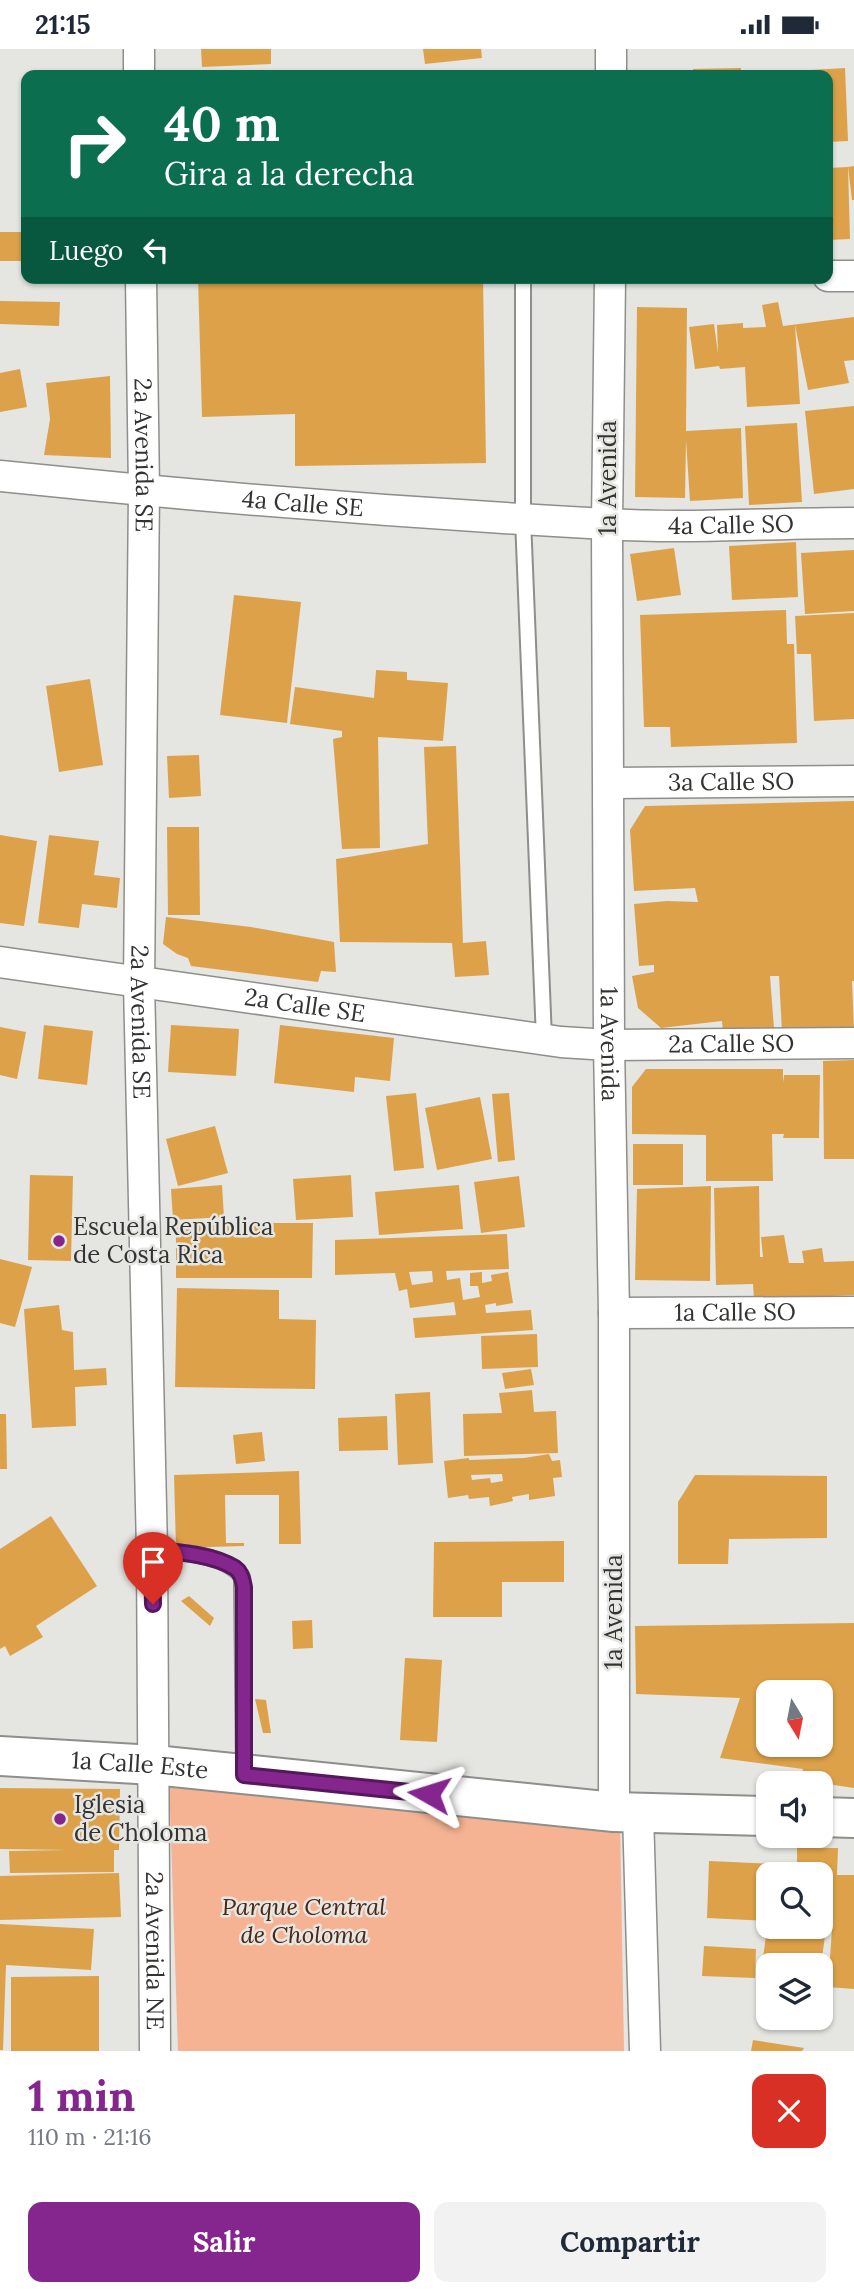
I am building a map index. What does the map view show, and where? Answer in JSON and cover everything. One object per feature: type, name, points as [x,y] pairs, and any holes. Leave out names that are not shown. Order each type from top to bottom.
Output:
[{"type":"main road","name":"1a Calle Este","points":[[0,1756],[154,1765],[626,1813],[756,1816]]},
{"type":"main road","points":[[833,1817],[854,1818]]},
{"type":"street","points":[[139,49],[139,70]]},
{"type":"street","points":[[611,49],[611,70]]},
{"type":"street","points":[[833,277],[854,276]]},
{"type":"street","name":"2a Avenida SE","points":[[141,284],[144,491],[139,983],[152,1550],[154,1765]]},
{"type":"street","name":"1a Avenida","points":[[610,284],[607,524],[609,1045],[614,1313],[626,1813],[645,2051]]},
{"type":"street","name":"4a Calle SE","points":[[0,476],[144,491],[607,524]]},
{"type":"street","name":"4a Calle SO","points":[[607,524],[700,526],[854,523]]},
{"type":"street","name":"3a Calle SO","points":[[609,783],[854,781]]},
{"type":"street","name":"2a Calle SE","points":[[0,962],[544,1039],[609,1045]]},
{"type":"street","name":"2a Calle SO","points":[[609,1045],[854,1043]]},
{"type":"street","name":"1a Calle SO","points":[[614,1313],[854,1312]]},
{"type":"street","name":"2a Avenida NE","points":[[154,1765],[155,2051]]},
{"type":"lane","points":[[523,284],[523,519],[544,1039]]},
{"type":"lane","points":[[152,1550],[193,1553],[236,1568],[242,1577],[244,1775]]},
{"type":"green space","name":"Parque Central de Choloma","points":[[169,1777],[620,1821],[624,2051],[178,2051]]},
{"type":"building","points":[[201,49],[271,49],[271,64],[202,67]]},
{"type":"building","points":[[423,49],[481,49],[482,58],[425,64]]},
{"type":"building","points":[[741,68],[741,70],[693,70]]},
{"type":"building","points":[[845,68],[848,141],[833,142],[833,70],[811,70]]},
{"type":"building","points":[[854,166],[854,200],[852,200],[848,167]]},
{"type":"building","points":[[848,167],[850,239],[833,240],[833,168]]},
{"type":"building","points":[[0,232],[21,232],[21,261],[0,261]]},
{"type":"building","points":[[198,284],[483,284],[486,463],[295,466],[295,414],[202,417]]},
{"type":"building","points":[[0,301],[60,302],[59,326],[0,324]]},
{"type":"building","points":[[778,302],[783,326],[854,317],[854,360],[844,361],[849,383],[808,390],[795,325],[800,404],[747,407],[745,367],[695,369],[689,327],[714,324],[718,354],[717,325],[743,323],[743,328],[766,327],[762,305]]},
{"type":"building","points":[[637,307],[687,308],[686,431],[741,428],[743,498],[690,501],[686,440],[685,498],[635,497]]},
{"type":"building","points":[[20,369],[27,407],[0,412],[0,373]]},
{"type":"building","points":[[110,376],[111,458],[44,455],[50,419],[46,383]]},
{"type":"building","points":[[854,406],[854,489],[814,494],[805,411]]},
{"type":"building","points":[[797,423],[802,502],[749,505],[745,426]]},
{"type":"building","points":[[796,542],[798,597],[732,600],[729,546]]},
{"type":"building","points":[[674,548],[681,595],[637,601],[630,554]]},
{"type":"building","points":[[854,550],[854,611],[805,614],[801,553]]},
{"type":"building","points":[[234,595],[301,602],[287,723],[220,715]]},
{"type":"building","points":[[786,610],[787,644],[794,644],[797,743],[671,747],[670,727],[644,727],[640,615]]},
{"type":"building","points":[[854,613],[854,719],[814,721],[811,654],[797,654],[795,616]]},
{"type":"building","points":[[376,670],[407,672],[407,680],[448,683],[443,741],[378,737],[380,848],[342,849],[333,739],[342,737],[342,731],[290,724],[295,687],[374,698]]},
{"type":"building","points":[[90,679],[103,765],[59,772],[46,686]]},
{"type":"building","points":[[456,746],[463,943],[486,941],[489,975],[455,977],[452,943],[340,942],[336,859],[428,844],[424,747]]},
{"type":"building","points":[[199,755],[201,796],[169,798],[167,756]]},
{"type":"building","points":[[854,801],[854,1029],[782,1032],[779,976],[770,976],[774,1028],[723,1032],[722,1021],[661,1028],[638,1008],[632,976],[654,972],[654,965],[639,966],[634,904],[698,902],[695,888],[634,891],[630,830],[645,806]]},
{"type":"building","points":[[167,827],[199,827],[200,915],[168,915]]},
{"type":"building","points":[[0,835],[37,841],[24,926],[0,923]]},
{"type":"building","points":[[49,835],[99,841],[94,875],[120,878],[117,908],[82,904],[79,928],[38,923]]},
{"type":"building","points":[[166,917],[251,927],[334,942],[336,972],[321,971],[318,982],[191,966],[188,958],[163,944]]},
{"type":"building","points":[[44,1025],[93,1031],[87,1085],[38,1079]]},
{"type":"building","points":[[171,1025],[239,1029],[236,1076],[168,1072]]},
{"type":"building","points":[[280,1025],[394,1038],[390,1081],[355,1077],[354,1092],[274,1083]]},
{"type":"building","points":[[0,1027],[26,1032],[17,1079],[0,1075]]},
{"type":"building","points":[[854,1060],[854,1159],[824,1159],[823,1061]]},
{"type":"building","points":[[646,1069],[783,1069],[783,1083],[784,1075],[820,1075],[819,1138],[783,1138],[784,1134],[772,1134],[773,1181],[706,1181],[706,1135],[632,1134],[632,1087]]},
{"type":"building","points":[[416,1093],[424,1168],[394,1171],[386,1096]]},
{"type":"building","points":[[509,1093],[515,1160],[498,1162],[492,1094]]},
{"type":"building","points":[[480,1097],[492,1159],[437,1170],[425,1108]]},
{"type":"building","points":[[215,1126],[228,1173],[178,1186],[166,1139]]},
{"type":"building","points":[[633,1144],[683,1144],[683,1185],[633,1185]]},
{"type":"building","points":[[30,1175],[73,1176],[71,1261],[28,1260]]},
{"type":"building","points":[[351,1175],[353,1217],[296,1220],[293,1179]]},
{"type":"building","points":[[519,1176],[525,1227],[481,1233],[474,1182]]},
{"type":"building","points":[[222,1185],[224,1217],[173,1220],[171,1189]]},
{"type":"building","points":[[459,1185],[463,1229],[379,1235],[375,1192]]},
{"type":"building","points":[[711,1186],[710,1281],[635,1280],[637,1189]]},
{"type":"building","points":[[759,1186],[760,1257],[763,1257],[761,1237],[784,1235],[789,1263],[804,1263],[802,1251],[822,1248],[824,1262],[854,1261],[854,1295],[754,1299],[753,1284],[716,1285],[714,1188]]},
{"type":"building","points":[[176,1223],[313,1223],[312,1278],[176,1278]]},
{"type":"building","points":[[507,1234],[509,1269],[446,1271],[447,1280],[460,1278],[463,1300],[480,1297],[478,1286],[470,1286],[470,1273],[482,1272],[482,1283],[492,1281],[491,1275],[508,1272],[513,1303],[485,1305],[486,1313],[531,1310],[533,1330],[415,1338],[413,1318],[456,1315],[454,1302],[410,1308],[407,1289],[399,1291],[395,1273],[335,1275],[335,1240]],"holes":[[[432,1271],[433,1282],[412,1285],[409,1272]]]},
{"type":"building","points":[[0,1259],[32,1267],[15,1327],[0,1323]]},
{"type":"building","points":[[177,1288],[279,1290],[279,1319],[316,1320],[315,1389],[175,1387]]},
{"type":"building","points":[[59,1305],[62,1330],[73,1332],[74,1370],[106,1368],[107,1385],[75,1387],[76,1426],[32,1428],[24,1309]]},
{"type":"building","points":[[537,1334],[538,1367],[482,1369],[481,1336]]},
{"type":"building","points":[[531,1369],[534,1385],[505,1389],[502,1373]]},
{"type":"building","points":[[532,1390],[534,1412],[556,1411],[558,1453],[464,1456],[463,1414],[502,1413],[499,1393]]},
{"type":"building","points":[[430,1392],[433,1463],[398,1465],[395,1394]]},
{"type":"building","points":[[0,1414],[6,1414],[7,1469],[0,1469]]},
{"type":"building","points":[[387,1416],[388,1450],[339,1451],[338,1418]]},
{"type":"building","points":[[262,1432],[265,1461],[236,1464],[233,1435]]},
{"type":"building","points":[[549,1454],[552,1461],[560,1460],[562,1477],[553,1478],[555,1496],[529,1500],[529,1494],[512,1497],[513,1501],[490,1506],[489,1497],[469,1499],[468,1495],[448,1498],[444,1461],[524,1458]],"holes":[[[502,1474],[503,1481],[491,1483],[490,1478],[472,1480],[471,1475]]]},
{"type":"building","points":[[299,1471],[301,1544],[279,1544],[279,1495],[225,1495],[226,1543],[244,1543],[244,1546],[176,1548],[174,1475]]},
{"type":"building","points":[[695,1475],[827,1476],[827,1538],[729,1539],[728,1564],[678,1564],[678,1502]]},
{"type":"building","points":[[51,1516],[97,1586],[36,1626],[43,1637],[10,1656],[5,1646],[0,1649],[0,1549]]},
{"type":"building","points":[[564,1541],[564,1582],[502,1582],[502,1617],[433,1617],[434,1542]]},
{"type":"building","points":[[189,1596],[214,1618],[210,1626],[181,1601]]},
{"type":"building","points":[[312,1620],[313,1648],[293,1649],[292,1621]]},
{"type":"building","points":[[854,1623],[854,1788],[833,1785],[833,1771],[803,1771],[720,1758],[740,1698],[636,1694],[635,1626]]},
{"type":"building","points":[[405,1658],[442,1660],[437,1742],[400,1740]]},
{"type":"building","points":[[255,1699],[266,1700],[271,1733],[263,1733]]},
{"type":"building","name":"Iglesia de Choloma","points":[[0,1788],[120,1789],[119,1850],[114,1850],[114,1872],[10,1873],[9,1851],[67,1850],[0,1849]]},
{"type":"building","points":[[797,1848],[838,1848],[837,1875],[854,1875],[854,1989],[833,1987],[833,1953],[830,1953],[833,1939],[833,1862],[797,1862]]},
{"type":"building","points":[[709,1861],[756,1863],[756,1920],[707,1918]]},
{"type":"building","points":[[119,1873],[121,1917],[0,1920],[0,1876]]},
{"type":"building","points":[[0,1924],[94,1929],[91,1970],[6,1965],[3,2050],[0,2050]]},
{"type":"building","points":[[766,1939],[825,1939],[823,1953],[764,1953]]},
{"type":"building","points":[[704,1946],[756,1949],[755,1978],[702,1976]]},
{"type":"building","points":[[99,1976],[99,2051],[11,2051],[11,1977]]},
{"type":"building","points":[[753,2040],[804,2048],[802,2051],[751,2051]]},
{"type":"place","name":"Escuela República de Costa Rica","points":[[59,1241]]},
{"type":"place","name":"Iglesia de Choloma","points":[[60,1819]]},
{"type":"route","points":[[153,1604],[152,1550],[193,1553],[236,1568],[242,1577],[244,1775],[429,1794]]}]
